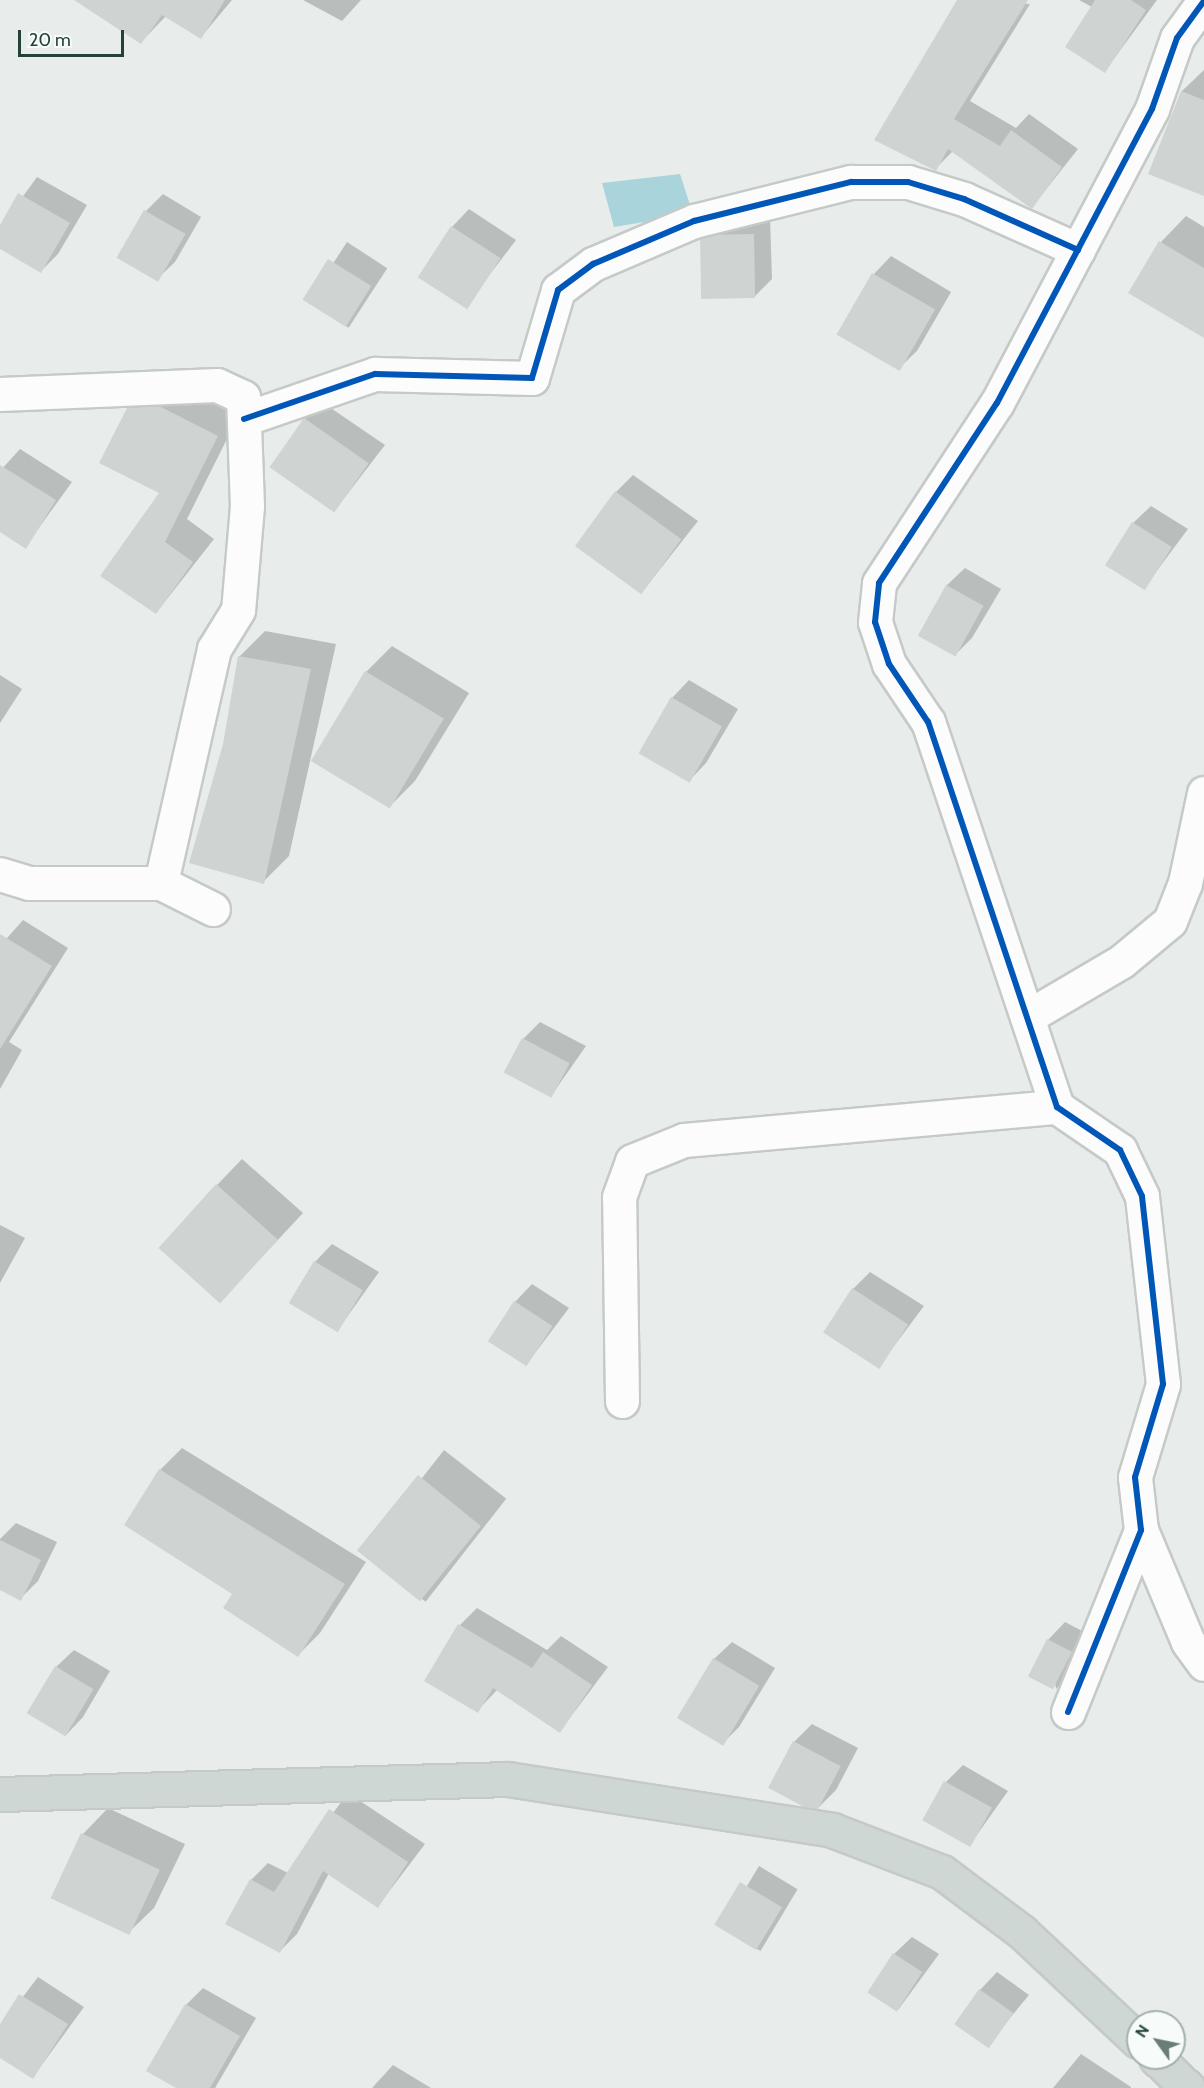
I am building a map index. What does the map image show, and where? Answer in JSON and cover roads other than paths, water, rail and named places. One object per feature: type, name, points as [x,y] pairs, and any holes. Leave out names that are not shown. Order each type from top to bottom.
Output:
[{"type":"main road","points":[[0,1794],[508,1779],[832,1830],[942,1872],[1022,1932],[1126,2030]]},
{"type":"main road","points":[[1169,2070],[1188,2088]]},
{"type":"street","points":[[1204,1],[1177,38],[1152,109],[997,403],[879,583],[875,622],[889,664],[928,722],[1057,1107],[1120,1150],[1142,1196],[1163,1384],[1135,1477],[1141,1530],[1188,1642],[1204,1664]]},
{"type":"street","points":[[244,419],[375,374],[532,378],[558,290],[593,264],[694,221],[851,182],[919,186],[964,199],[1078,250]]},
{"type":"street","points":[[0,394],[217,385],[243,397],[248,506],[238,610],[214,649],[161,883]]},
{"type":"street","points":[[1027,1017],[1122,961],[1170,921],[1185,882],[1204,793]]},
{"type":"street","points":[[0,874],[29,883],[161,883],[213,909]]},
{"type":"street","points":[[622,1401],[618,1197],[632,1161],[684,1140],[1057,1107]]},
{"type":"street","points":[[1068,1712],[1141,1530]]},
{"type":"water","points":[[680,174],[693,214],[614,227],[602,183]]}]
